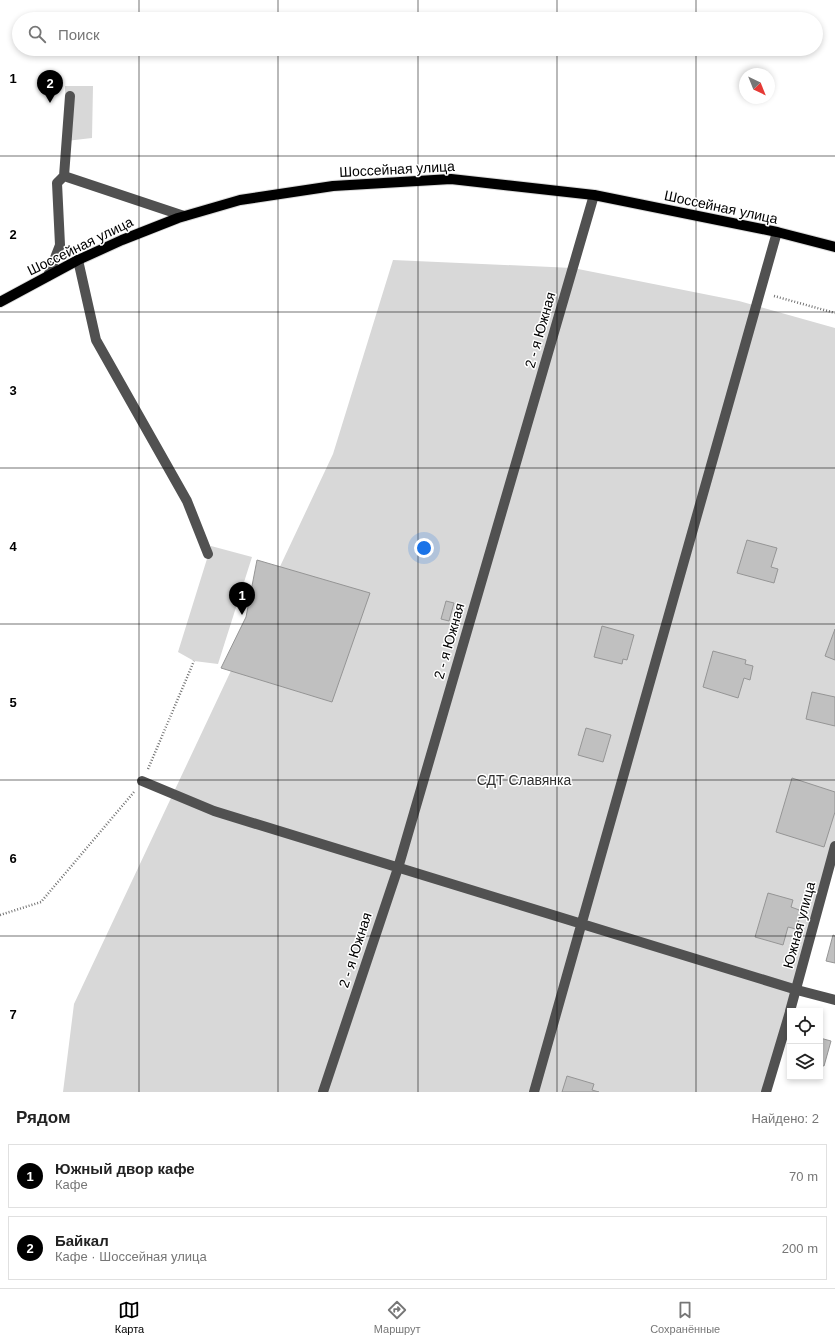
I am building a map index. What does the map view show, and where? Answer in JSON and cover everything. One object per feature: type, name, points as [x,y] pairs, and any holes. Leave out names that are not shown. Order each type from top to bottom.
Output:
[{"type":"main road","name":"Шоссейная улица","points":[[0,302],[78,260],[122,240],[184,216],[240,200],[333,186],[451,179],[594,195],[777,232],[835,247]]},
{"type":"street","points":[[48,276],[60,245],[57,183],[64,176],[70,96]]},
{"type":"street","points":[[64,176],[184,216]]},
{"type":"street","name":"2 - я Южная","points":[[324,1092],[398,868],[594,195]]},
{"type":"street","points":[[534,1092],[777,232]]},
{"type":"street","points":[[78,260],[96,340],[187,501],[208,554]]},
{"type":"street","points":[[142,781],[214,811],[797,990],[835,1000]]},
{"type":"street","name":"Южная улица","points":[[791,1008],[835,846]]},
{"type":"street","name":"Южная улица","points":[[766,1092],[787,1021]]},
{"type":"path","points":[[761,292],[835,313]]},
{"type":"path","points":[[0,915],[41,902],[142,781],[194,661]]},
{"type":"green space","points":[[65,86],[93,86],[92,138],[66,141]]},
{"type":"green space","name":"СДТ Славянка","points":[[393,260],[573,268],[739,301],[835,328],[835,840],[797,990],[792,1008],[787,1008],[787,1023],[766,1092],[63,1092],[74,1004],[333,454]]},
{"type":"green space","points":[[211,546],[252,557],[218,664],[194,661],[178,652]]},
{"type":"building","points":[[747,540],[777,548],[771,567],[778,569],[774,583],[737,573]]},
{"type":"building","points":[[257,560],[370,593],[332,702],[221,668],[246,617]]},
{"type":"building","points":[[446,601],[454,603],[449,621],[441,619]]},
{"type":"building","points":[[602,626],[634,635],[627,660],[623,659],[622,664],[594,657]]},
{"type":"building","points":[[835,629],[835,660],[825,656]]},
{"type":"building","points":[[713,651],[746,660],[745,664],[753,666],[750,680],[744,678],[738,698],[703,687]]},
{"type":"building","points":[[812,692],[835,697],[835,726],[806,719]]},
{"type":"building","points":[[586,728],[611,735],[603,762],[578,755]]},
{"type":"building","points":[[792,778],[835,792],[835,812],[824,847],[776,832]]},
{"type":"building","points":[[768,893],[793,900],[791,907],[802,911],[796,929],[788,927],[783,945],[755,937]]},
{"type":"building","points":[[833,935],[835,936],[835,963],[826,961]]},
{"type":"building","points":[[823,1039],[831,1041],[823,1066]]},
{"type":"building","points":[[567,1076],[594,1084],[592,1090],[599,1092],[562,1092]]},
{"type":"place","name":"Байкал","points":[[50,103]]},
{"type":"place","name":"Южный двор кафе","points":[[242,615]]}]
